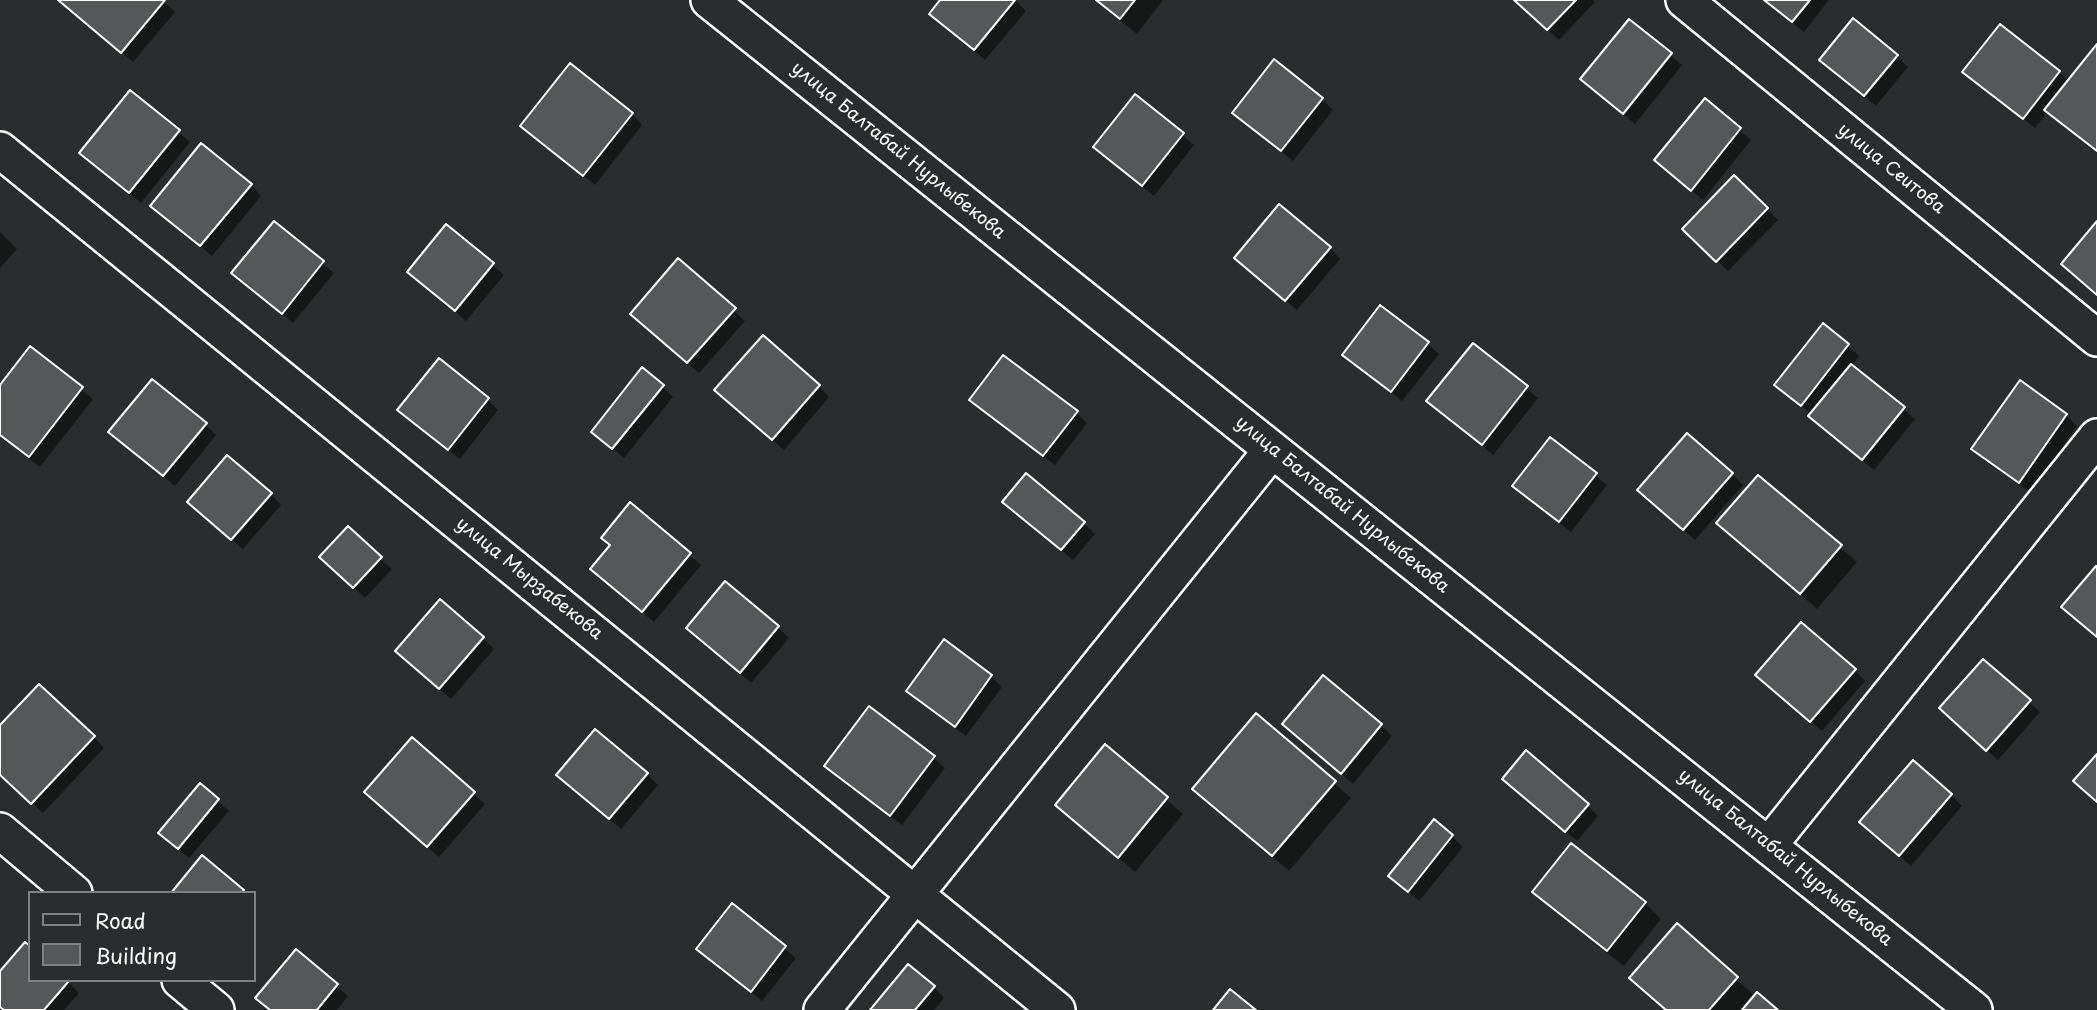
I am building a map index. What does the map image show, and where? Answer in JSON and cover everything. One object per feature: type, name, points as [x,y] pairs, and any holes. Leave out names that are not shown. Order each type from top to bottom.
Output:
[{"type":"street","name":"улица Балтабай Нурлыбекова","points":[[709,0],[1973,1010]]},
{"type":"street","name":"улица Сеитова","points":[[1684,0],[2097,338]]},
{"type":"street","name":"улица Мырзабекова","points":[[0,150],[1057,1010]]},
{"type":"street","points":[[1769,845],[2097,437]]},
{"type":"street","points":[[822,1010],[1272,450]]},
{"type":"street","points":[[0,831],[72,891]]},
{"type":"street","points":[[182,982],[216,1010]]},
{"type":"building","points":[[58,0],[165,0],[121,53]]},
{"type":"building","points":[[940,0],[1015,0],[974,50],[929,14]]},
{"type":"building","points":[[1096,0],[1135,0],[1120,19]]},
{"type":"building","points":[[1514,0],[1576,0],[1547,30]]},
{"type":"building","points":[[1764,0],[1810,0],[1792,22]]},
{"type":"building","points":[[1853,18],[1898,55],[1864,96],[1819,60]]},
{"type":"building","points":[[1629,19],[1672,53],[1623,114],[1580,79]]},
{"type":"building","points":[[2000,24],[2060,71],[2023,119],[1962,72]]},
{"type":"building","points":[[2097,44],[2097,151],[2044,110]]},
{"type":"building","points":[[1274,59],[1323,98],[1281,151],[1232,113]]},
{"type":"building","points":[[570,63],[633,113],[583,176],[520,126]]},
{"type":"building","points":[[130,90],[180,130],[129,193],[79,153]]},
{"type":"building","points":[[1135,94],[1184,133],[1142,186],[1093,147]]},
{"type":"building","points":[[1705,98],[1741,128],[1691,191],[1654,160]]},
{"type":"building","points":[[201,143],[252,184],[200,246],[150,206]]},
{"type":"building","points":[[1734,175],[1768,208],[1716,262],[1682,229]]},
{"type":"building","points":[[1279,204],[1331,247],[1285,301],[1234,258]]},
{"type":"building","points":[[274,221],[324,261],[282,314],[231,273]]},
{"type":"building","points":[[2097,221],[2097,295],[2061,264]]},
{"type":"building","points":[[446,224],[494,263],[455,311],[407,272]]},
{"type":"building","points":[[678,258],[736,308],[687,363],[630,314]]},
{"type":"building","points":[[1380,305],[1429,342],[1391,392],[1342,355]]},
{"type":"building","points":[[1823,323],[1849,344],[1801,406],[1774,385]]},
{"type":"building","points":[[763,335],[820,385],[772,440],[714,390]]},
{"type":"building","points":[[1473,343],[1528,386],[1482,445],[1426,401]]},
{"type":"building","points":[[30,346],[83,387],[29,457],[0,435],[0,385]]},
{"type":"building","points":[[1003,355],[1078,411],[1043,456],[969,400]]},
{"type":"building","points":[[439,358],[489,398],[448,450],[397,410]]},
{"type":"building","points":[[1851,364],[1905,407],[1862,460],[1808,416]]},
{"type":"building","points":[[642,367],[664,385],[612,449],[591,432]]},
{"type":"building","points":[[152,379],[207,423],[163,476],[108,432]]},
{"type":"building","points":[[2020,380],[2067,414],[2019,483],[1971,449]]},
{"type":"building","points":[[1687,433],[1733,473],[1683,530],[1637,490]]},
{"type":"building","points":[[1550,437],[1597,473],[1559,522],[1512,486]]},
{"type":"building","points":[[227,455],[272,493],[231,540],[187,502]]},
{"type":"building","points":[[1026,473],[1085,522],[1061,550],[1002,502]]},
{"type":"building","points":[[1758,475],[1842,545],[1800,594],[1716,523]]},
{"type":"building","points":[[630,502],[691,553],[642,612],[590,569],[610,545],[601,538]]},
{"type":"building","points":[[348,526],[382,557],[353,588],[319,557]]},
{"type":"building","points":[[2097,566],[2097,637],[2061,607]]},
{"type":"building","points":[[725,581],[779,626],[740,673],[686,628]]},
{"type":"building","points":[[440,599],[484,637],[439,689],[395,651]]},
{"type":"building","points":[[1801,622],[1856,669],[1810,722],[1755,675]]},
{"type":"building","points":[[944,639],[992,675],[955,727],[906,691]]},
{"type":"building","points":[[1983,659],[2031,700],[1986,751],[1939,708]]},
{"type":"building","points":[[1323,675],[1382,724],[1341,774],[1282,724]]},
{"type":"building","points":[[39,684],[95,736],[31,804],[0,775],[0,725]]},
{"type":"building","points":[[869,706],[935,756],[890,816],[824,766]]},
{"type":"building","points":[[1256,713],[1336,781],[1272,856],[1192,789]]},
{"type":"building","points":[[595,729],[648,773],[609,819],[556,775]]},
{"type":"building","points":[[412,737],[475,792],[427,847],[364,792]]},
{"type":"building","points":[[1105,744],[1168,797],[1118,858],[1055,805]]},
{"type":"building","points":[[1526,750],[1589,804],[1565,832],[1502,779]]},
{"type":"building","points":[[2097,754],[2097,802],[2073,781]]},
{"type":"building","points":[[1913,760],[1952,794],[1899,856],[1859,822]]},
{"type":"building","points":[[200,783],[219,799],[178,849],[158,833]]},
{"type":"building","points":[[1434,819],[1453,835],[1408,892],[1388,876]]},
{"type":"building","points":[[1571,843],[1646,902],[1607,951],[1532,892]]},
{"type":"building","points":[[202,855],[244,890],[243,891],[173,891]]},
{"type":"building","points":[[732,903],[786,946],[751,992],[696,949]]},
{"type":"building","points":[[1677,923],[1738,977],[1709,1010],[1666,1010],[1629,978]]},
{"type":"building","points":[[25,942],[28,944],[28,982],[68,982],[44,1010],[4,1010],[0,1007],[0,971]]},
{"type":"building","points":[[296,949],[338,984],[317,1010],[270,1010],[255,998]]},
{"type":"building","points":[[908,964],[935,986],[915,1010],[870,1010]]},
{"type":"building","points":[[1230,989],[1256,1010],[1213,1010]]},
{"type":"building","points":[[1757,992],[1778,1010],[1742,1010]]}]
